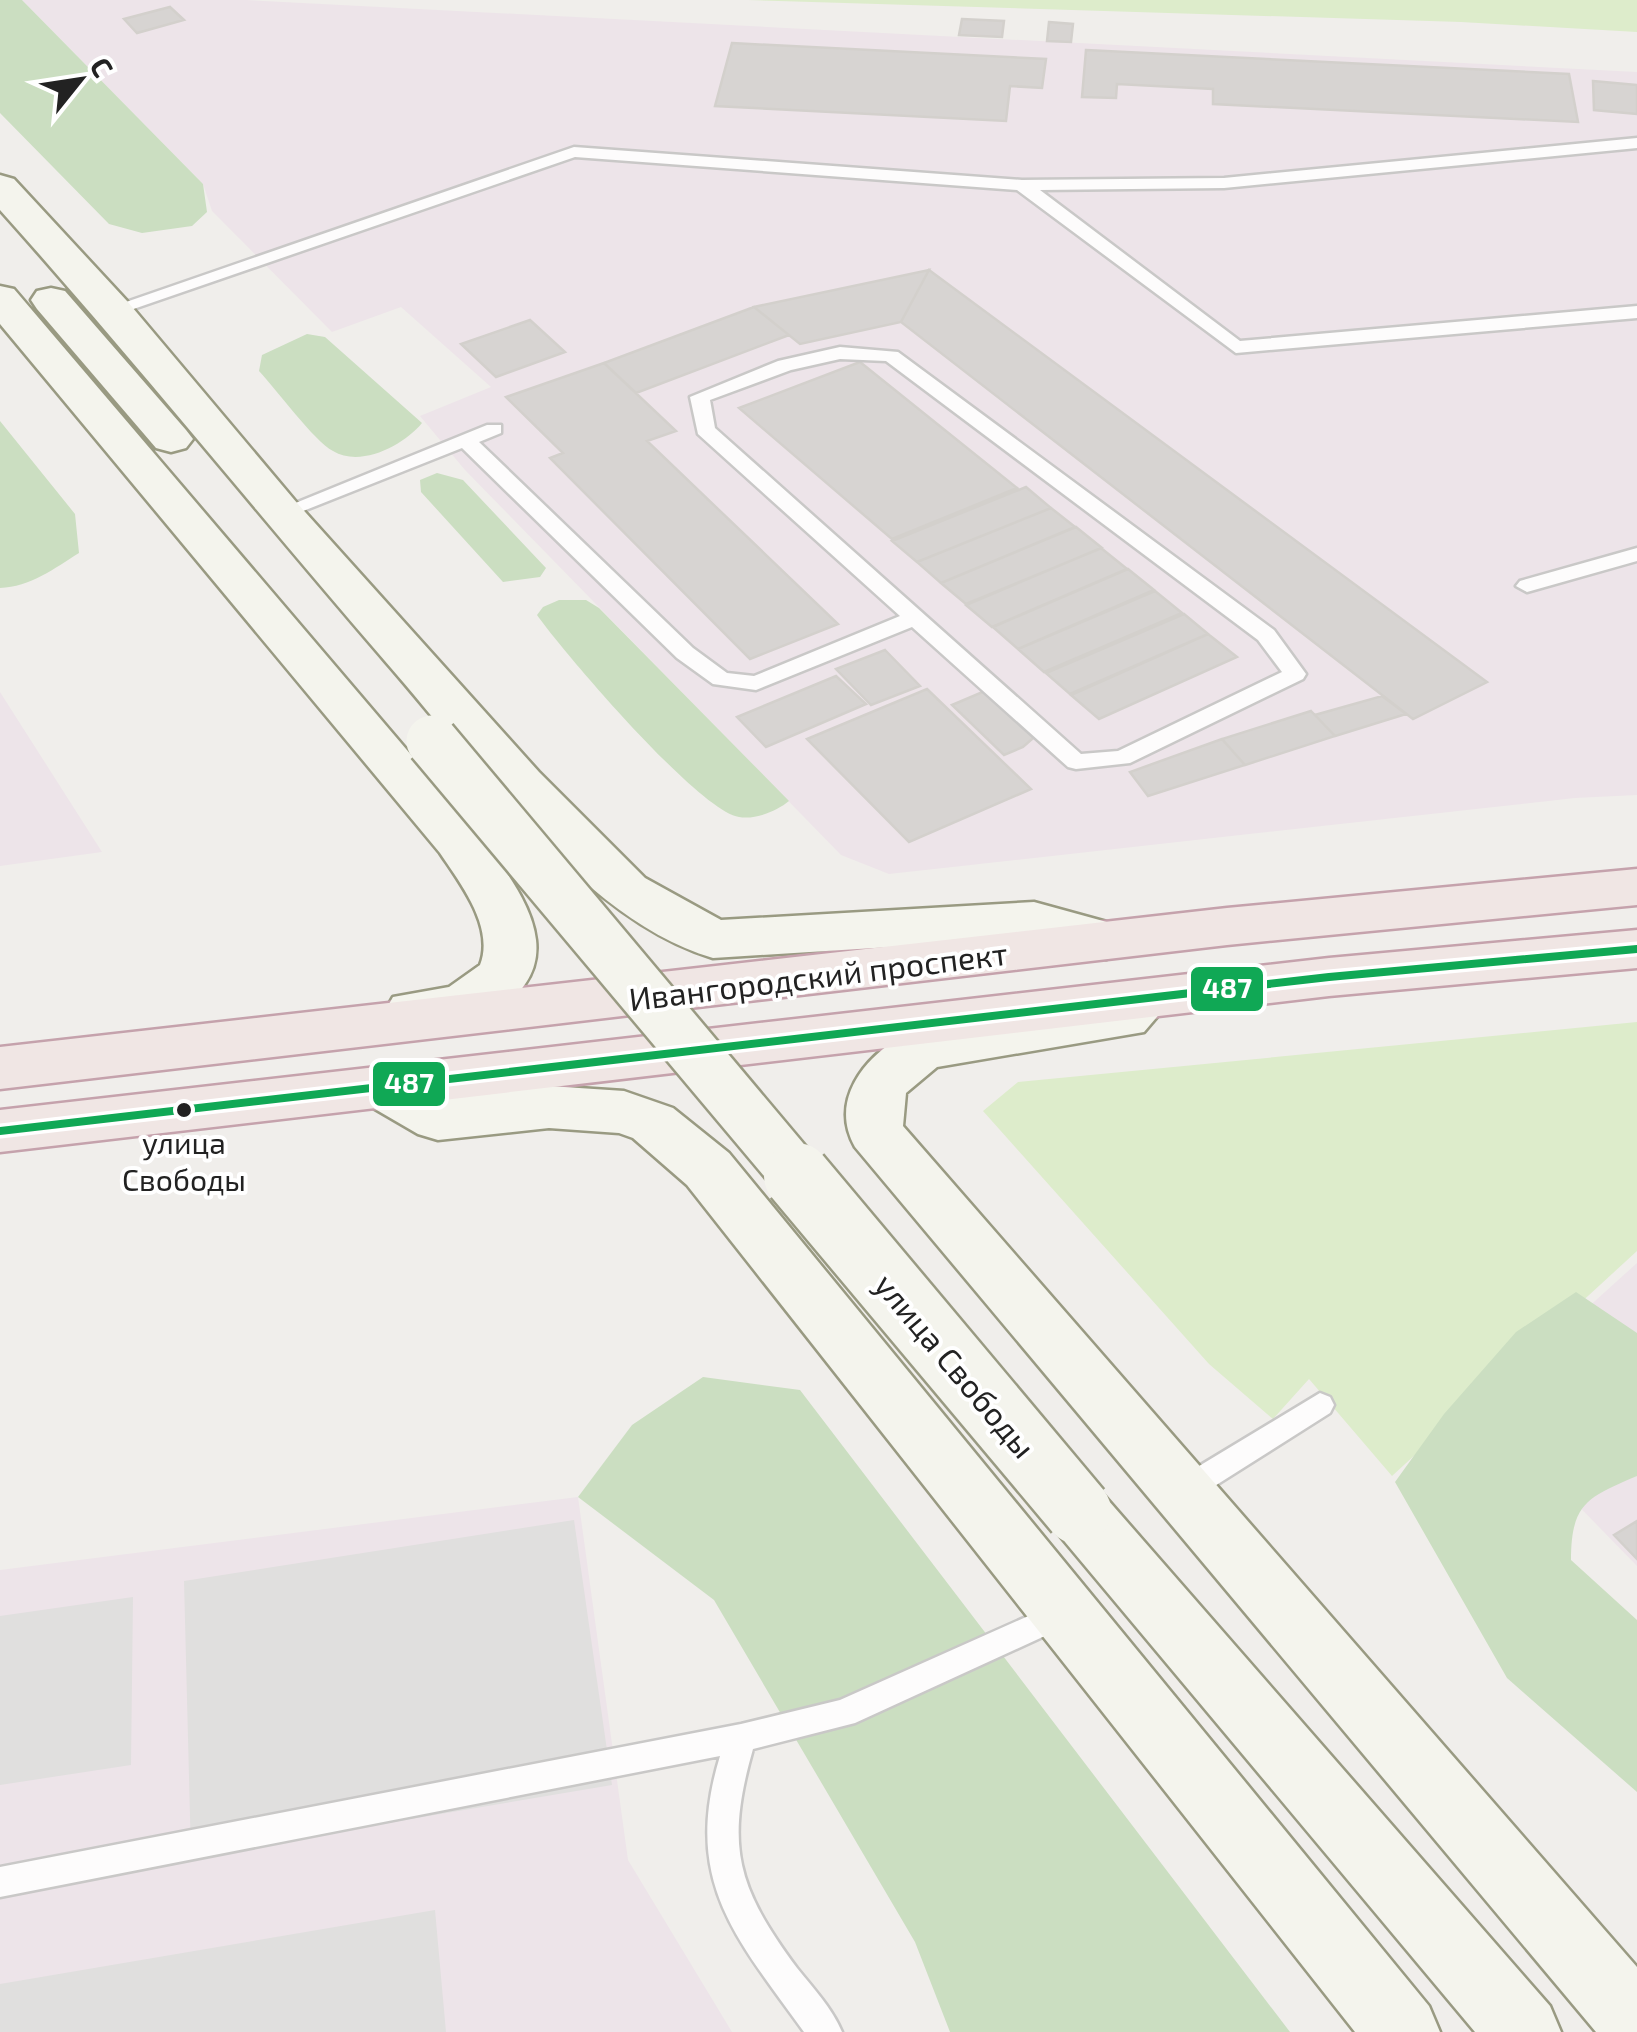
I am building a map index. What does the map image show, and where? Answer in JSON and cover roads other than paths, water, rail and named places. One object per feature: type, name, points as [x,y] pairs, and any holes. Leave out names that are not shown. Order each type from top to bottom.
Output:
[{"type":"highway","name":"Ивангородский проспект","points":[[0,1068],[226,1046],[1302,916],[1637,887]]},
{"type":"highway","name":"Ивангородский проспект","points":[[0,1131],[1329,977],[1637,949]]},
{"type":"main road","points":[[0,187],[112,310],[281,513],[567,835],[626,891],[713,939],[1034,920],[1106,940]]},
{"type":"main road","name":"улица Свободы","points":[[0,241],[432,742],[1078,1512],[1522,2032]]},
{"type":"main road","points":[[0,298],[458,840],[490,887],[510,936],[512,958],[495,985],[461,1005],[258,1030],[226,1046]]},
{"type":"main road","points":[[1155,998],[1125,1018],[924,1049],[903,1060],[886,1077],[872,1110],[875,1132],[1634,2015]]},
{"type":"main road","name":"улица Свободы","points":[[383,1088],[438,1119],[548,1107],[624,1112],[653,1123],[708,1169],[1062,1614],[1402,2032]]},
{"type":"lane","points":[[112,310],[574,152],[1022,185],[1224,183],[1637,143]]},
{"type":"lane","points":[[1022,185],[1236,347],[1637,312]]},
{"type":"lane","points":[[840,354],[891,356],[1266,636],[1294,674],[1122,758],[1076,762],[917,617],[706,430],[700,396],[785,365],[840,354]]},
{"type":"lane","points":[[281,513],[494,429]]},
{"type":"lane","points":[[466,440],[685,653],[722,679],[756,682],[917,617]]},
{"type":"lane","points":[[1527,586],[1637,554]]},
{"type":"lane","points":[[1181,1492],[1320,1405]]},
{"type":"lane","points":[[0,1882],[740,1738],[844,1713],[1062,1614]]},
{"type":"lane","points":[[740,1738],[726,1790],[721,1845],[737,1907],[824,2032]]},
{"type":"place","name":"улица Свободы","points":[[184,1110]]}]
